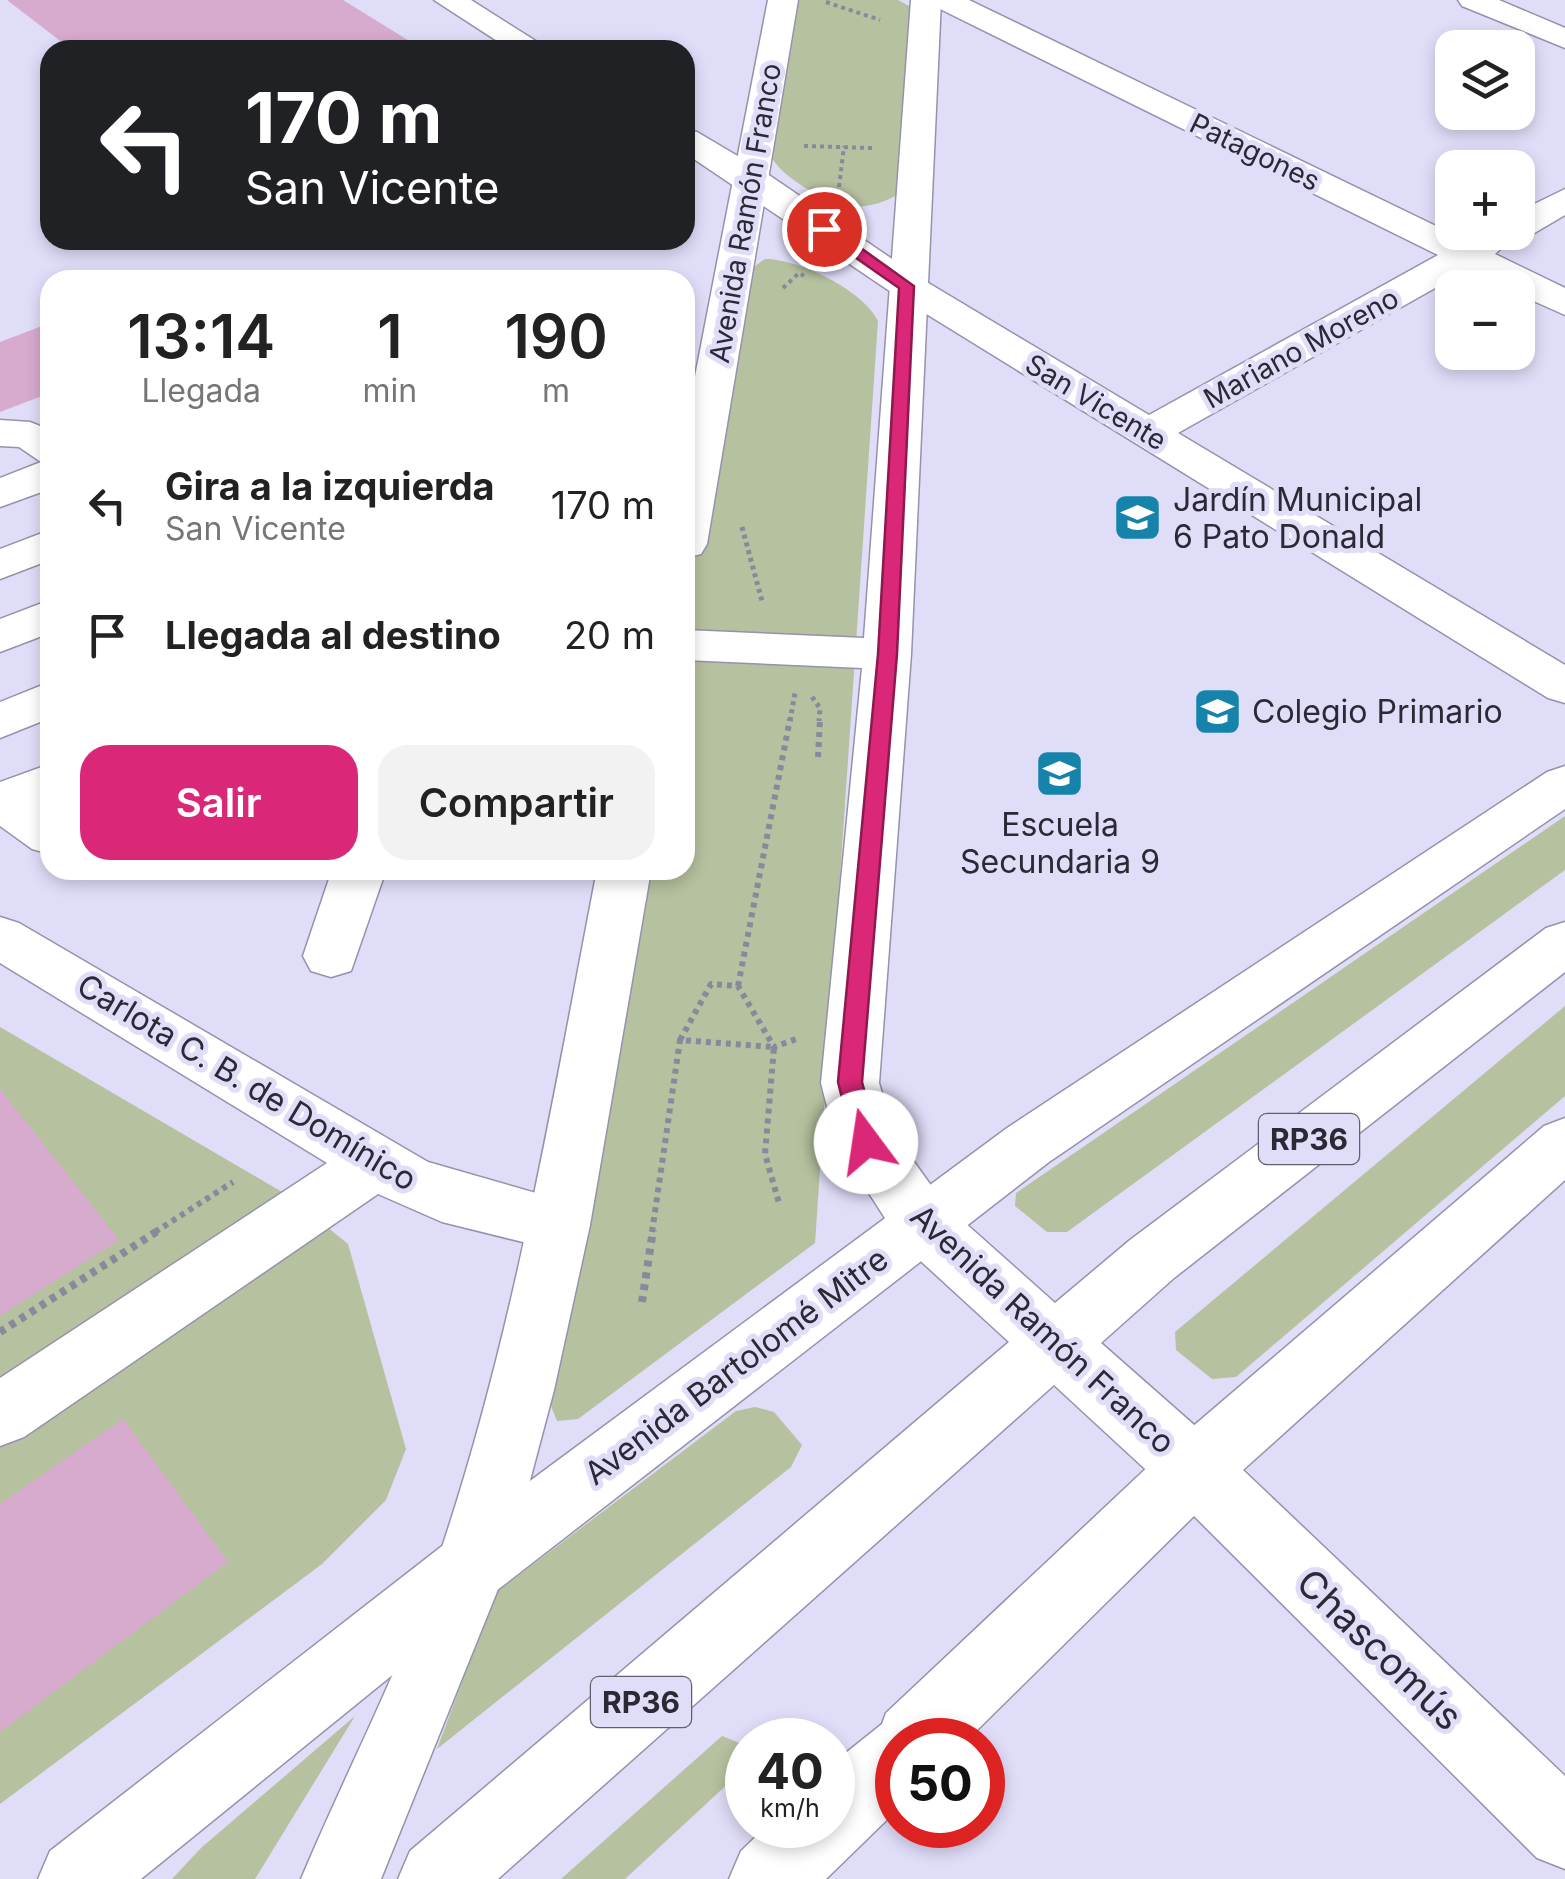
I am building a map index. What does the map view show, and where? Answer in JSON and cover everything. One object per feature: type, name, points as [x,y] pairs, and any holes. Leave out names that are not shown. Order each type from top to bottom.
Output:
[{"type":"street","points":[[449,0],[517,40]]},
{"type":"street","name":"Avenida Ramón Franco","points":[[695,489],[783,0]]},
{"type":"street","name":"Avenida Ramón Franco","points":[[926,0],[906,286],[888,654],[850,1082],[866,1142],[923,1224],[1056,1340],[1194,1469]]},
{"type":"street","name":"Patagones","points":[[945,0],[1565,304]]},
{"type":"street","points":[[1473,0],[1565,38]]},
{"type":"street","name":"San Vicente","points":[[695,146],[751,178],[906,286],[1565,687]]},
{"type":"street","points":[[1535,217],[1565,200]]},
{"type":"street","name":"Mariano Moreno","points":[[1147,433],[1476,250]]},
{"type":"street","points":[[0,433],[30,435],[40,444]]},
{"type":"street","points":[[0,494],[40,477]]},
{"type":"street","points":[[0,566],[40,548]]},
{"type":"street","points":[[0,637],[40,619]]},
{"type":"street","points":[[695,647],[787,669],[888,654]]},
{"type":"street","points":[[0,722],[40,703]]},
{"type":"street","name":"Avenida Bartolomé Mitre","points":[[78,1879],[471,1567],[923,1224],[1148,1060],[1565,784]]},
{"type":"street","points":[[2,801],[40,785]]},
{"type":"street","points":[[2,801],[40,829]]},
{"type":"street","points":[[331,956],[356,880]]},
{"type":"street","points":[[341,1879],[471,1567],[521,1390],[559,1225],[622,880]]},
{"type":"street","name":"Carlota C. B. de Domínico","points":[[0,936],[377,1162],[442,1196],[559,1225]]},
{"type":"street","name":"RP36","points":[[438,1879],[1152,1259],[1565,942]]},
{"type":"street","points":[[936,1718],[1194,1469],[1565,1143]]},
{"type":"street","points":[[0,1414],[377,1162]]},
{"type":"street","name":"Chascomús","points":[[1194,1469],[1565,1830]]},
{"type":"street","points":[[855,1796],[875,1777]]},
{"type":"street","points":[[769,1879],[801,1848]]},
{"type":"path","points":[[815,0],[838,3],[884,22]]},
{"type":"path","points":[[790,146],[876,148]]},
{"type":"path","points":[[777,294],[799,273],[813,281]]},
{"type":"path","points":[[740,522],[758,572],[766,624],[777,628],[787,669],[738,986],[774,1046],[765,1154],[779,1202]]},
{"type":"path","points":[[787,669],[820,708],[817,767]]},
{"type":"path","points":[[642,1302],[680,1040],[711,984],[738,986]]},
{"type":"path","points":[[680,1040],[774,1046],[802,1038]]},
{"type":"path","points":[[0,1332],[243,1176]]},
{"type":"green space","points":[[794,0],[898,0],[911,7],[897,195],[863,206],[841,204],[796,181],[772,158]]},
{"type":"green space","points":[[765,259],[795,264],[845,288],[878,321],[815,1243],[578,1419],[557,1421],[551,1406],[639,880],[695,880],[695,552],[742,275]]},
{"type":"green space","points":[[1565,816],[1565,870],[1067,1232],[1047,1232],[1015,1206],[1016,1193]]},
{"type":"green space","points":[[1565,1006],[1565,1096],[1236,1377],[1212,1379],[1176,1350],[1175,1332]]},
{"type":"green space","points":[[0,1027],[289,1196],[348,1244],[406,1449],[386,1500],[322,1564],[0,1804]]},
{"type":"green space","points":[[755,1407],[774,1412],[802,1445],[791,1467],[437,1749],[495,1593],[736,1411]]},
{"type":"green space","points":[[355,1716],[255,1879],[172,1879],[201,1848]]},
{"type":"green space","points":[[725,1737],[725,1786],[625,1879],[561,1879]]},
{"type":"building","points":[[7,0],[343,0],[408,40],[59,40]]},
{"type":"building","points":[[40,327],[40,397],[0,412],[0,342]]},
{"type":"building","points":[[0,1089],[119,1240],[0,1316]]},
{"type":"building","points":[[123,1419],[228,1562],[0,1732],[0,1504]]},
{"type":"place","name":"Jardín Municipal 6 Pato Donald","points":[[1138,517]]},
{"type":"place","name":"Colegio Primario","points":[[1217,711]]},
{"type":"place","name":"Escuela Secundaria 9","points":[[1060,774]]},
{"type":"route","points":[[824,229],[906,286],[888,654],[850,1082],[866,1142]]}]
